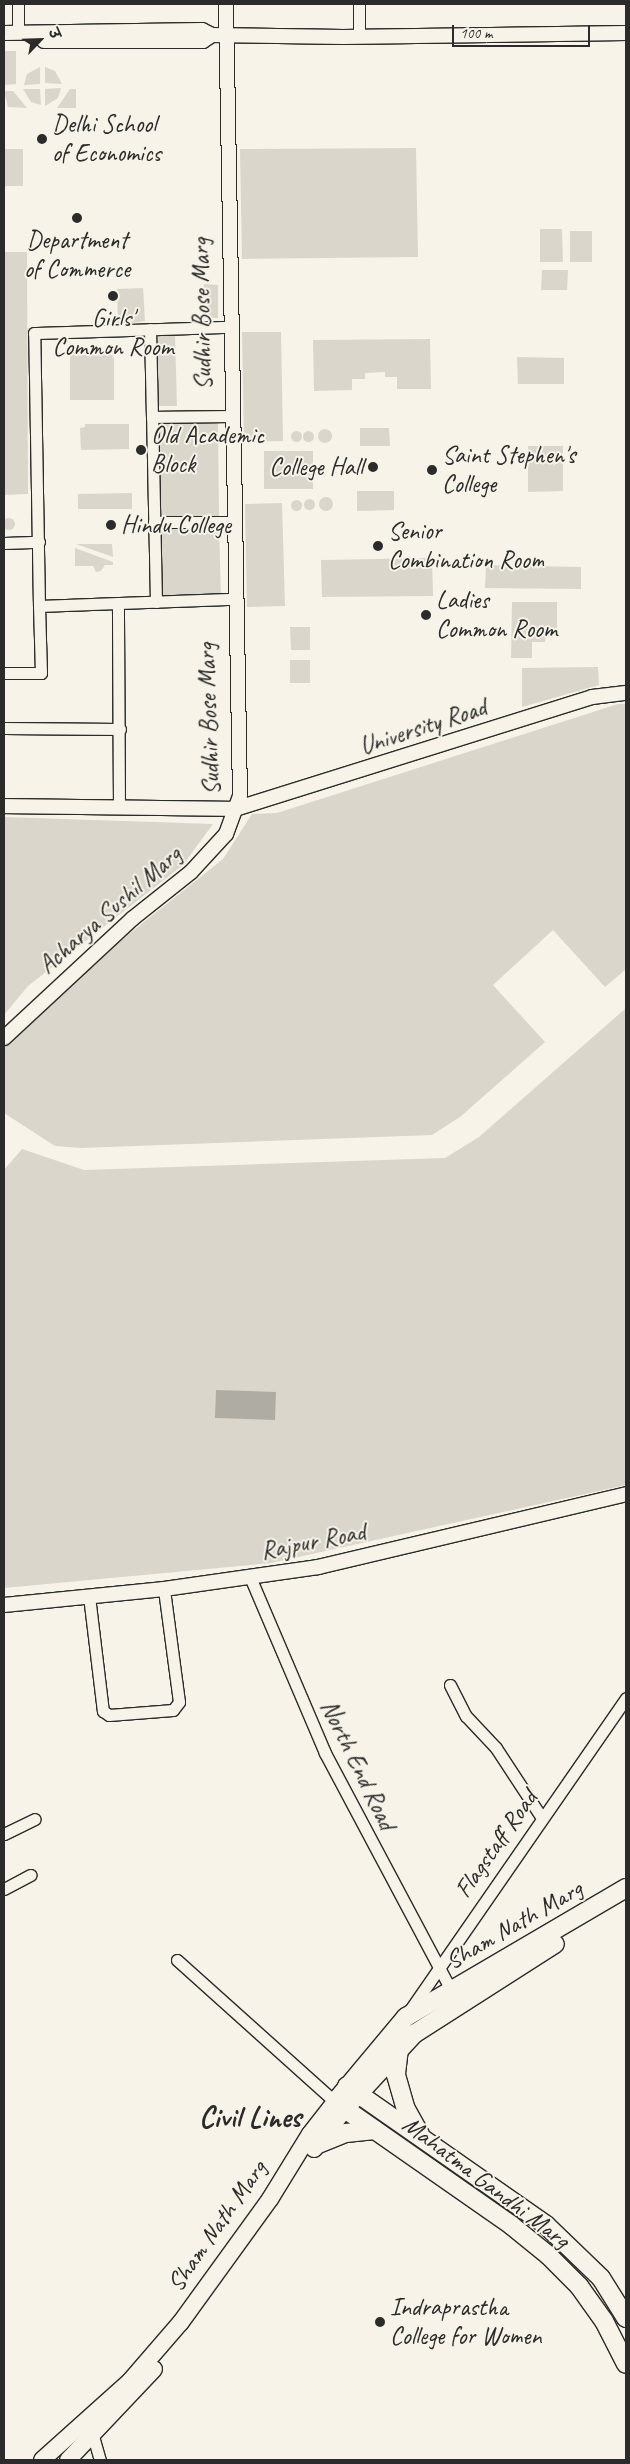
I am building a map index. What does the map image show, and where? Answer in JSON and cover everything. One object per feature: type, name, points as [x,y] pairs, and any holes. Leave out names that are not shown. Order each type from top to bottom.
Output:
[{"type":"main road","name":"Sham Nath Marg","points":[[68,2460],[138,2390],[223,2280],[316,2145],[340,2106],[406,2017],[626,1888]]},
{"type":"main road","name":"Sham Nath Marg","points":[[353,2090],[414,2034],[477,1992],[626,1900]]},
{"type":"main road","points":[[399,2049],[396,2075],[406,2109],[421,2137]]},
{"type":"main road","name":"Mahatma Gandhi Marg","points":[[353,2090],[519,2204],[571,2247],[601,2278],[626,2318]]},
{"type":"main road","name":"Sham Nath Marg","points":[[42,2460],[130,2382],[181,2322],[270,2199],[310,2134],[340,2106]]},
{"type":"main road","name":"Mahatma Gandhi Marg","points":[[340,2106],[548,2255],[579,2286],[604,2320],[626,2364]]},
{"type":"main road","points":[[316,2145],[346,2133],[375,2130]]},
{"type":"street","points":[[18,4],[18,32]]},
{"type":"street","name":"Sudhir Bose Marg","points":[[226,4],[221,39],[221,327],[226,416],[231,797],[235,809]]},
{"type":"street","points":[[359,4],[359,37]]},
{"type":"street","points":[[4,33],[202,30],[221,39]]},
{"type":"street","points":[[4,42],[203,41],[221,39],[626,33]]},
{"type":"street","name":"Sudhir Bose Marg","points":[[221,39],[229,72],[240,796],[235,809]]},
{"type":"street","points":[[4,673],[41,673],[34,333],[221,327]]},
{"type":"street","points":[[150,329],[156,602]]},
{"type":"street","points":[[152,417],[226,416]]},
{"type":"street","points":[[154,522],[228,522]]},
{"type":"street","points":[[4,543],[39,542]]},
{"type":"street","points":[[39,606],[228,599]]},
{"type":"street","points":[[118,603],[119,807]]},
{"type":"street","name":"University Road","points":[[4,806],[235,809],[592,697],[626,693]]},
{"type":"street","points":[[4,728],[120,729]]},
{"type":"street","name":"Acharya Sushil Marg","points":[[4,1038],[132,919],[191,872],[226,834],[235,809]]},
{"type":"street","name":"Rajpur Road","points":[[4,1605],[164,1589],[318,1567],[623,1497]]},
{"type":"street","name":"North End Road","points":[[250,1577],[325,1753],[437,1967],[451,1990]]},
{"type":"street","points":[[89,1596],[103,1711],[109,1715],[173,1710],[179,1702],[164,1589]]},
{"type":"street","points":[[450,1685],[466,1716],[496,1748],[542,1818]]},
{"type":"street","name":"Flagstaff Road","points":[[406,2017],[437,1967],[626,1698]]},
{"type":"street","points":[[4,1834],[35,1819]]},
{"type":"street","points":[[4,1889],[30,1875]]},
{"type":"street","points":[[177,1960],[340,2106]]},
{"type":"street","points":[[93,2436],[100,2460]]},
{"type":"shaded area","points":[[4,51],[16,51],[16,84],[4,85]]},
{"type":"shaded area","points":[[40,67],[40,84],[24,85],[27,74]]},
{"type":"shaded area","points":[[45,67],[55,71],[62,84],[45,83]]},
{"type":"shaded area","points":[[61,88],[58,98],[45,106],[45,89]]},
{"type":"shaded area","points":[[23,89],[40,89],[41,105],[31,102]]},
{"type":"shaded area","points":[[70,89],[76,89],[76,108],[57,108]]},
{"type":"shaded area","points":[[4,91],[13,91],[27,108],[8,107]]},
{"type":"shaded area","points":[[416,148],[418,257],[242,259],[240,149]]},
{"type":"shaded area","points":[[4,149],[23,149],[23,186],[4,186]]},
{"type":"shaded area","points":[[540,229],[562,229],[563,262],[540,262]]},
{"type":"shaded area","points":[[570,231],[592,231],[592,262],[570,262]]},
{"type":"shaded area","points":[[4,252],[27,252],[28,494],[4,495]]},
{"type":"shaded area","points":[[542,270],[568,270],[567,290],[541,290]]},
{"type":"shaded area","points":[[204,284],[218,285],[218,318],[204,318]]},
{"type":"shaded area","points":[[143,288],[145,321],[118,325],[117,289]]},
{"type":"shaded area","points":[[242,332],[281,332],[283,441],[244,442]]},
{"type":"shaded area","points":[[175,334],[177,406],[157,406],[155,335]]},
{"type":"shaded area","points":[[430,339],[431,389],[397,389],[397,377],[385,377],[385,372],[365,373],[365,379],[352,379],[352,390],[314,391],[313,340]]},
{"type":"shaded area","points":[[70,355],[114,355],[114,400],[70,400]]},
{"type":"shaded area","points":[[517,357],[564,358],[564,384],[518,384]]},
{"type":"shaded area","points":[[158,421],[218,421],[219,519],[162,519],[159,512]]},
{"type":"shaded area","points":[[85,424],[129,424],[129,449],[81,450],[80,428],[85,427]]},
{"type":"shaded area","points":[[360,428],[389,428],[390,446],[360,446]]},
{"type":"shaded area","points":[[325,429],[330,431],[332,436],[330,441],[325,443],[320,441],[318,436],[320,431]]},
{"type":"shaded area","points":[[296,430],[302,436],[296,442],[290,436]]},
{"type":"shaded area","points":[[308,430],[314,436],[308,442],[302,436]]},
{"type":"shaded area","points":[[528,446],[563,446],[563,491],[528,492]]},
{"type":"shaded area","points":[[264,451],[313,451],[313,489],[264,489]]},
{"type":"shaded area","points":[[357,491],[394,491],[394,510],[357,511]]},
{"type":"shaded area","points":[[132,493],[132,509],[78,509],[78,494]]},
{"type":"shaded area","points":[[326,497],[331,499],[333,504],[331,509],[326,511],[321,509],[319,504],[321,499]]},
{"type":"shaded area","points":[[309,498],[315,504],[309,510],[303,504]]},
{"type":"shaded area","points":[[296,499],[302,505],[296,511],[290,505]]},
{"type":"shaded area","points":[[282,503],[285,606],[247,607],[245,504]]},
{"type":"shaded area","points":[[7,518],[11,518],[15,524],[11,530],[7,530],[3,526],[3,522]]},
{"type":"shaded area","points":[[219,527],[221,596],[161,598],[159,529]]},
{"type":"shaded area","points":[[76,544],[112,544],[113,557]]},
{"type":"shaded area","points":[[75,548],[113,562],[113,565],[105,565],[101,571],[96,572],[93,566],[75,566]]},
{"type":"shaded area","points":[[432,558],[433,596],[322,597],[321,560]]},
{"type":"shaded area","points":[[486,565],[581,567],[581,589],[485,588]]},
{"type":"shaded area","points":[[512,602],[557,602],[557,630],[546,631],[545,642],[532,642],[532,658],[511,658]]},
{"type":"shaded area","points":[[290,627],[310,627],[310,650],[291,650]]},
{"type":"shaded area","points":[[290,660],[310,660],[310,683],[290,683]]},
{"type":"shaded area","points":[[598,667],[599,685],[522,707],[522,668]]},
{"type":"shaded area","points":[[618,704],[626,704],[626,969],[605,987],[553,930],[493,985],[545,1042],[460,1117],[432,1135],[81,1148],[55,1146],[4,1113],[4,1048],[105,953],[223,859],[252,814],[277,813]]},
{"type":"shaded area","points":[[4,817],[213,824],[183,865],[28,986],[4,1015]]},
{"type":"shaded area","points":[[626,1008],[626,1485],[271,1563],[4,1588],[4,1170],[22,1149],[84,1170],[445,1158],[479,1137]]},
{"type":"shaded area","points":[[216,1390],[276,1392],[275,1420],[215,1418]]},
{"type":"place","name":"Delhi School of Economics","points":[[42,139]]},
{"type":"place","name":"Department of Commerce","points":[[77,218]]},
{"type":"place","name":"Girls' Common Room","points":[[113,296]]},
{"type":"place","name":"Old Academic Block","points":[[141,450]]},
{"type":"place","name":"College Hall","points":[[373,467]]},
{"type":"place","name":"Saint Stephen's College","points":[[432,470]]},
{"type":"place","name":"Hindu College","points":[[111,525]]},
{"type":"place","name":"Senior Combination Room","points":[[378,546]]},
{"type":"place","name":"Ladies Common Room","points":[[426,615]]},
{"type":"place","name":"Indraprastha College for Women","points":[[380,2322]]},
{"type":"district","name":"Civil Lines","points":[[250,2117]]}]
